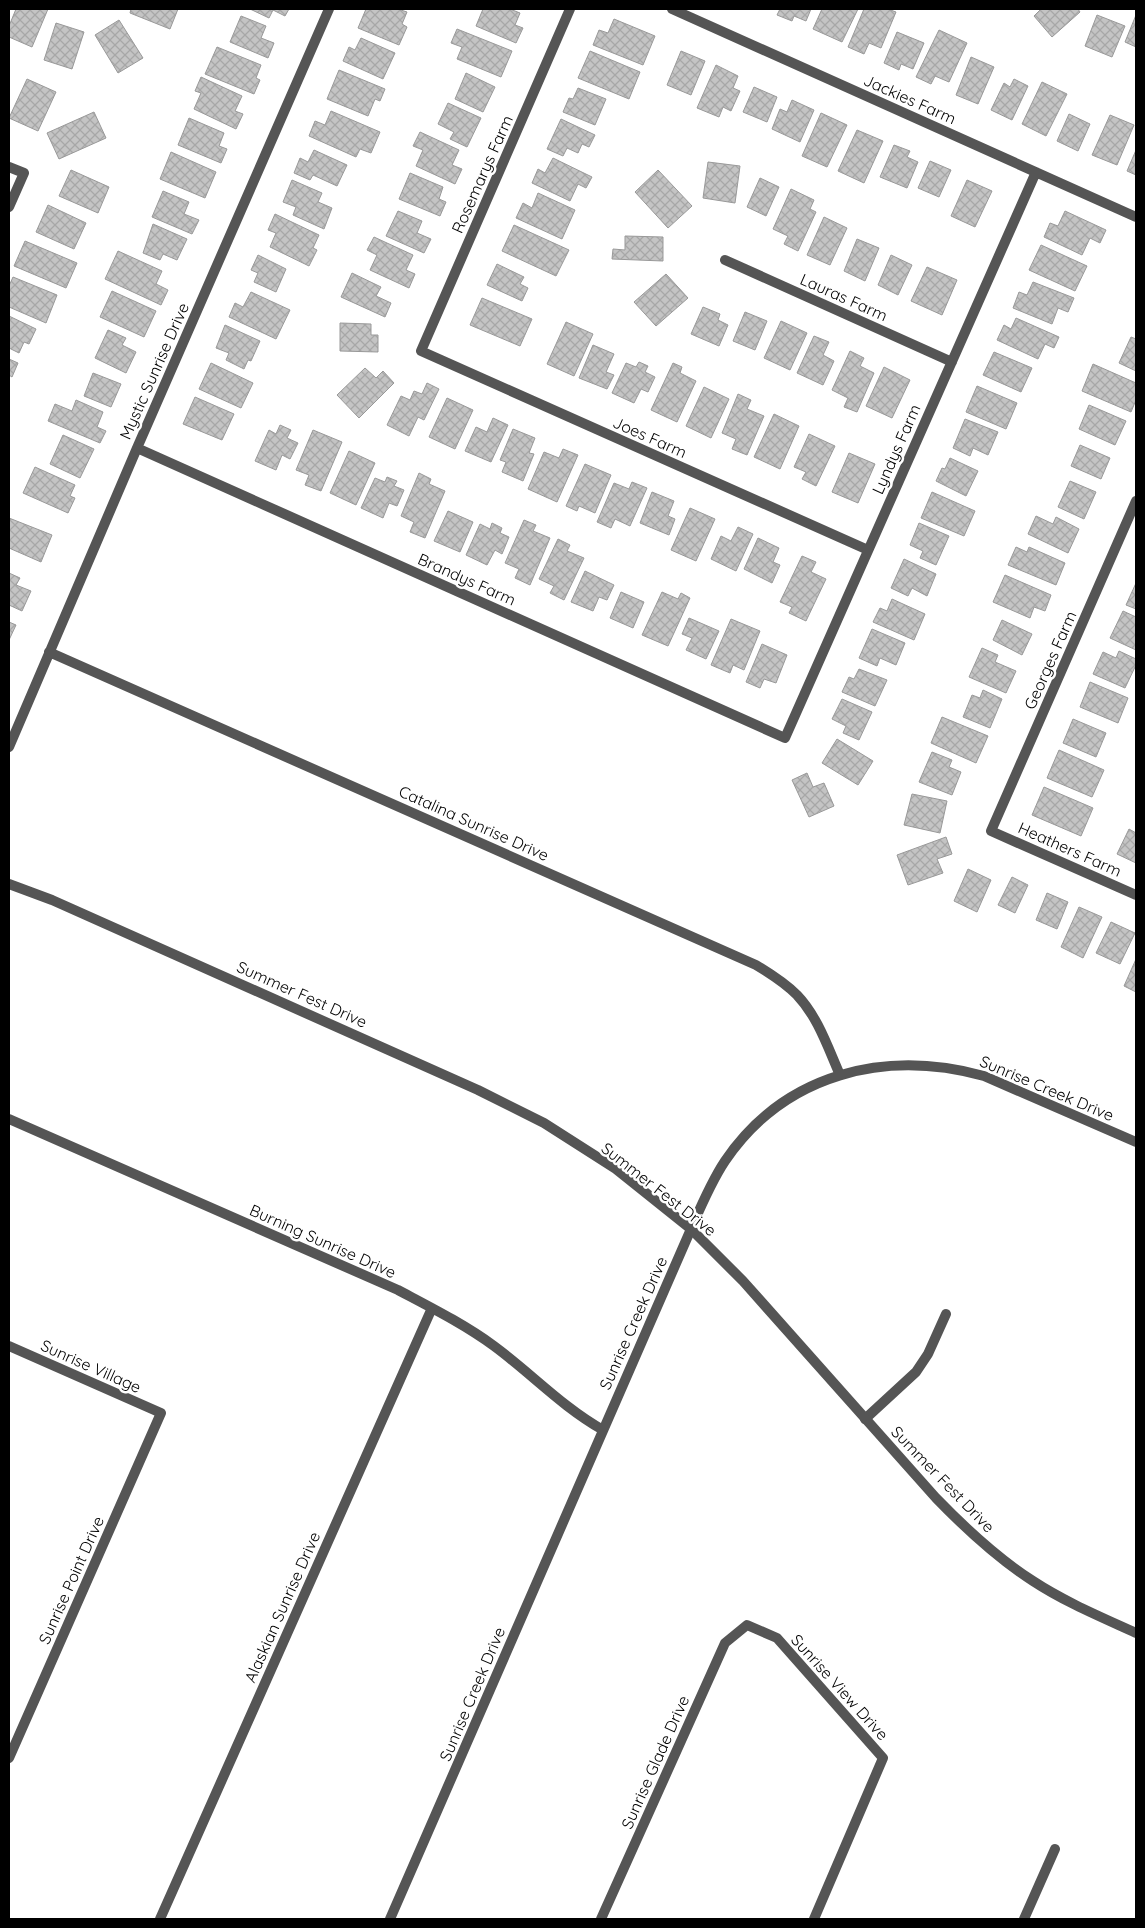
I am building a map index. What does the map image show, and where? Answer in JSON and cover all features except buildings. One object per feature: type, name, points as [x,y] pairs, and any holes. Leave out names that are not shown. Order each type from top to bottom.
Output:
[{"type":"street","name":"Mystic Sunrise Drive","points":[[9,747],[137,448],[329,9]]},
{"type":"street","name":"Rosemarys Farm","points":[[421,351],[570,9]]},
{"type":"street","name":"Jackies Farm","points":[[672,9],[1136,217]]},
{"type":"street","points":[[9,167],[24,174],[9,207]]},
{"type":"street","name":"Lyndys Farm","points":[[784,738],[1036,172]]},
{"type":"street","name":"Lauras Farm","points":[[724,260],[952,362]]},
{"type":"street","name":"Joes Farm","points":[[421,351],[868,550]]},
{"type":"street","name":"Brandys Farm","points":[[137,448],[784,738]]},
{"type":"street","name":"Georges Farm","points":[[991,831],[1136,501]]},
{"type":"street","name":"Catalina Sunrise Drive","points":[[50,652],[756,965],[778,979],[798,996],[824,1038],[840,1075]]},
{"type":"street","name":"Heathers Farm","points":[[991,831],[1136,895]]},
{"type":"street","name":"Summer Fest Drive","points":[[9,884],[52,900],[478,1090],[536,1119],[616,1169],[691,1229],[743,1281],[936,1498],[969,1532],[1033,1581],[1071,1602],[1136,1633]]},
{"type":"street","name":"Sunrise Creek Drive","points":[[390,1919],[712,1181],[740,1142],[762,1120],[808,1088],[840,1075],[890,1065],[914,1064],[961,1069],[984,1076],[1136,1142]]},
{"type":"street","name":"Burning Sunrise Drive","points":[[9,1119],[398,1290],[493,1345],[567,1408],[603,1430]]},
{"type":"street","name":"Alaskian Sunrise Drive","points":[[160,1919],[432,1308]]},
{"type":"street","points":[[865,1419],[916,1372],[928,1354],[946,1314]]},
{"type":"street","name":"Sunrise Village","points":[[9,1346],[161,1413]]},
{"type":"street","name":"Sunrise Point Drive","points":[[9,1758],[161,1413]]},
{"type":"street","name":"Sunrise View Drive","points":[[747,1625],[777,1638],[883,1758],[814,1919]]},
{"type":"street","name":"Sunrise Glade Drive","points":[[602,1919],[726,1643],[747,1625]]},
{"type":"street","points":[[1024,1919],[1055,1849]]}]
